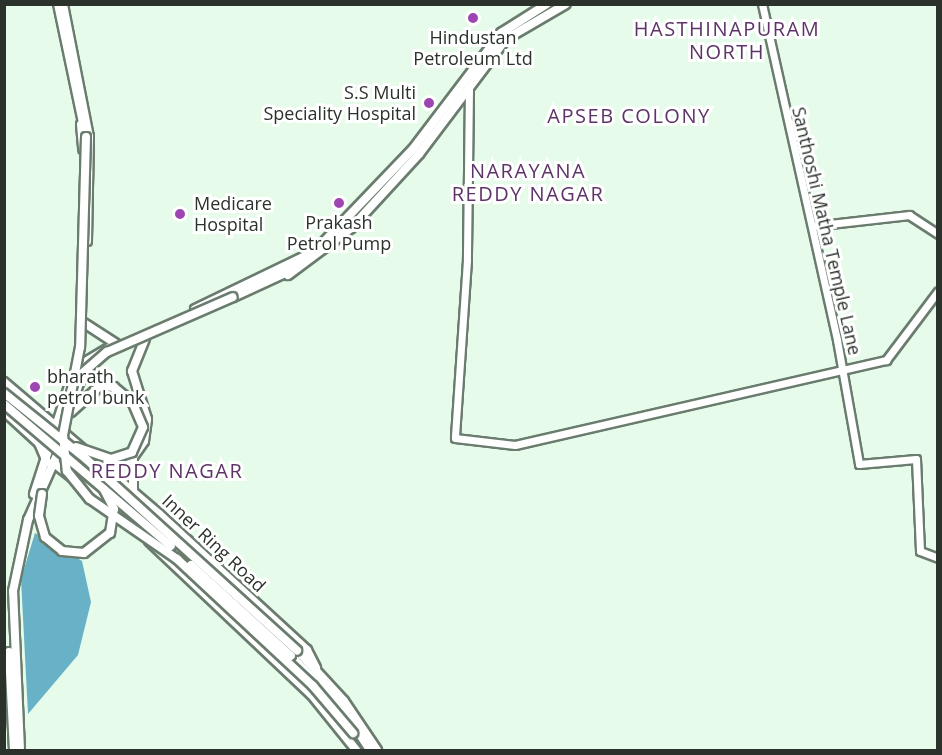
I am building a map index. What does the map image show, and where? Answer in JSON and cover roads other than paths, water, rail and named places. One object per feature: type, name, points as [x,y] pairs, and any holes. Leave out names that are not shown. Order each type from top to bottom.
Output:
[{"type":"highway","points":[[56,4],[86,136],[80,369],[63,448],[73,482],[177,559],[313,686],[364,750]]},
{"type":"highway","points":[[80,369],[107,352],[292,270],[322,245]]},
{"type":"highway","points":[[67,443],[104,458],[128,454],[143,427],[133,403],[114,387],[100,386],[89,390],[71,412]]},
{"type":"highway","points":[[4,393],[67,443],[294,653],[316,676],[370,750]]},
{"type":"highway","points":[[4,404],[99,481],[294,653]]},
{"type":"highway","points":[[43,490],[39,516],[45,537],[62,551],[84,553],[104,542],[113,522],[114,509],[99,481]]},
{"type":"highway","points":[[305,688],[316,676]]},
{"type":"highway","name":"Inner Ring Road","points":[[316,676],[376,750]]},
{"type":"main road","points":[[18,549],[43,490],[64,403],[80,369],[116,344],[261,279],[322,245],[413,149],[501,33],[547,4]]},
{"type":"main road","points":[[80,369],[298,271],[328,249],[419,154],[512,34],[566,4]]},
{"type":"main road","points":[[84,323],[116,344]]},
{"type":"main road","points":[[133,491],[133,457],[148,430],[132,371],[145,338]]},
{"type":"main road","points":[[14,750],[12,604],[18,549],[51,462],[67,430],[80,369]]},
{"type":"main road","name":"Inner Ring Road","points":[[4,382],[67,430],[307,650],[316,676]]},
{"type":"main road","points":[[27,430],[37,426],[42,410],[64,403]]},
{"type":"main road","points":[[4,411],[27,430],[51,462],[77,479],[142,532],[305,688],[356,750]]},
{"type":"main road","points":[[77,479],[133,457]]},
{"type":"main road","points":[[142,532],[159,514]]},
{"type":"main road","points":[[15,696],[20,750]]},
{"type":"street","points":[[56,4],[76,101],[88,193],[80,369]]},
{"type":"street","points":[[63,4],[87,117],[88,193],[84,323],[80,369]]},
{"type":"street","name":"Santhoshi Matha Temple Lane","points":[[762,4],[812,226],[859,464],[916,459],[920,551],[938,558]]},
{"type":"street","points":[[468,89],[467,260],[455,438],[515,445],[886,360],[938,291]]},
{"type":"street","points":[[812,226],[909,215],[938,234]]},
{"type":"water","points":[[35,533],[82,561],[91,602],[78,655],[28,714],[21,579]]},
{"type":"place","name":"Hindustan Petroleum Ltd","points":[[473,18]]},
{"type":"place","name":"S.S Multi Speciality Hospital","points":[[429,103]]},
{"type":"place","name":"Prakash Petrol Pump","points":[[339,203]]},
{"type":"place","name":"Medicare Hospital","points":[[180,214]]},
{"type":"place","name":"bharath petrol bunk","points":[[35,387]]},
{"type":"district","name":"HASTHINAPURAM NORTH","points":[[727,40]]},
{"type":"district","name":"APSEB COLONY","points":[[629,115]]},
{"type":"district","name":"NARAYANA REDDY NAGAR","points":[[528,182]]},
{"type":"district","name":"REDDY NAGAR","points":[[167,470]]}]
